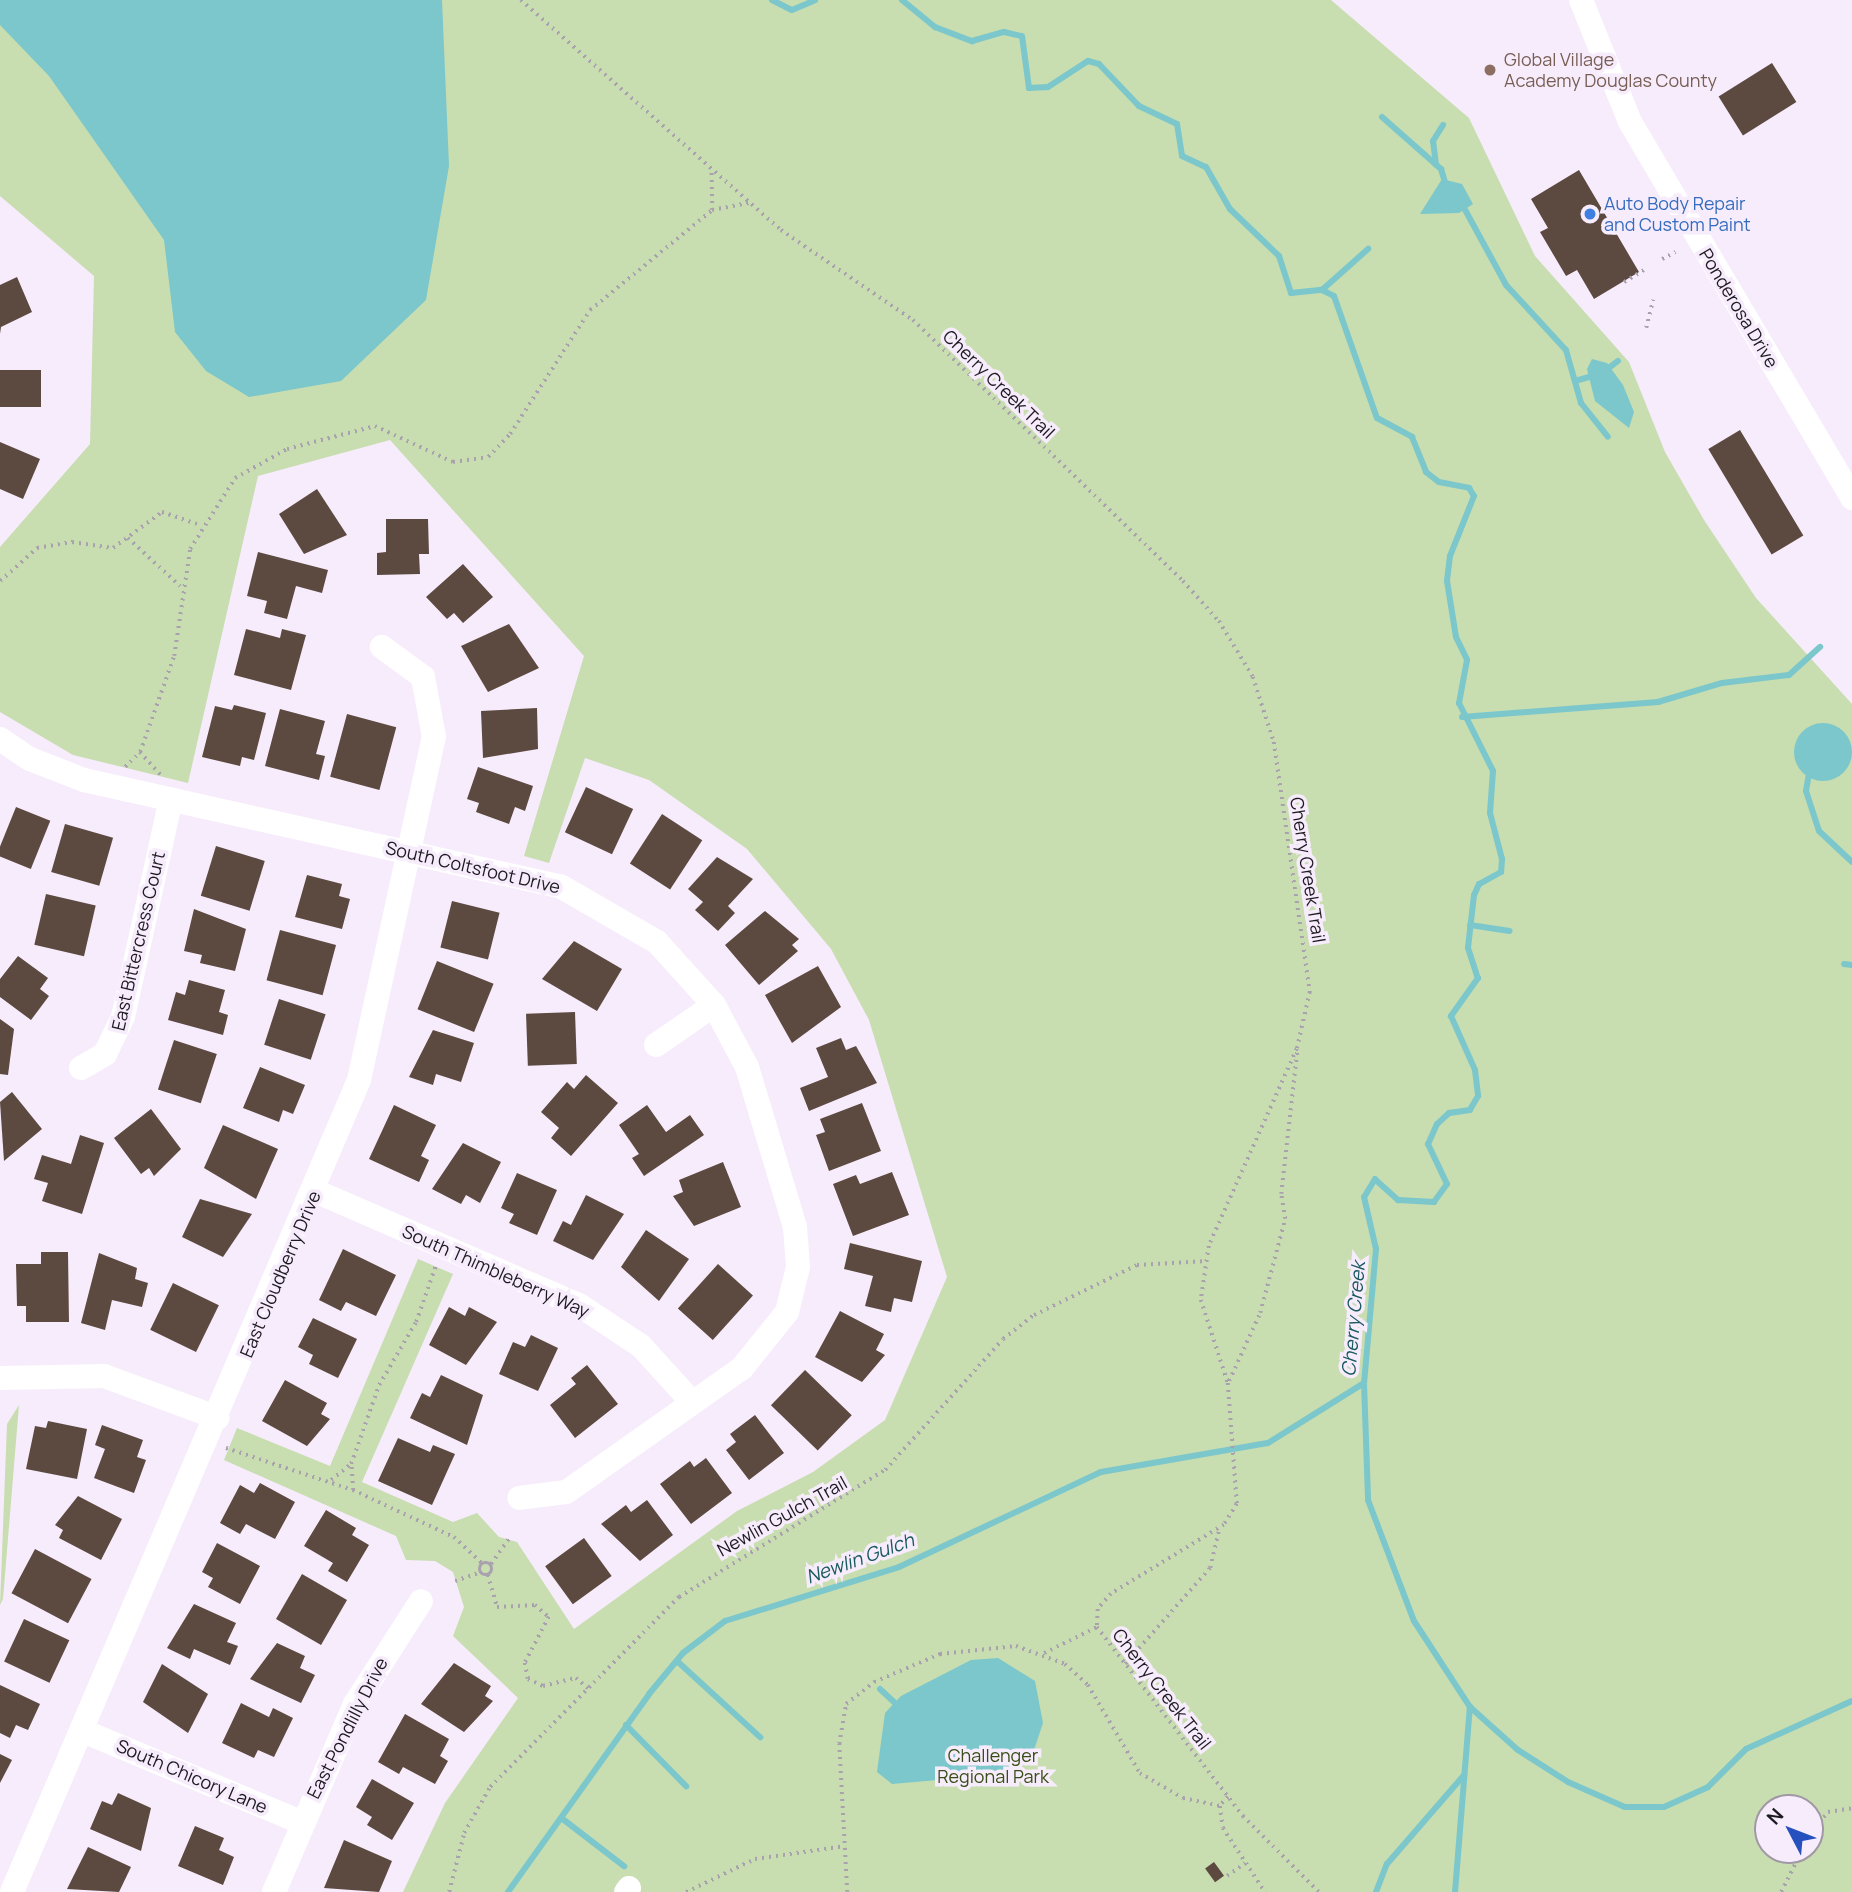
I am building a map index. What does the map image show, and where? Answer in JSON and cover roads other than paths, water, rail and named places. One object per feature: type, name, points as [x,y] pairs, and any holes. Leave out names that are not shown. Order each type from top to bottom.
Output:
[{"type":"street","name":"Ponderosa Drive","points":[[1581,0],[1630,122],[1852,498]]},
{"type":"street","name":"East Cloudberry Drive","points":[[12,1892],[218,1418],[315,1191],[359,1080],[410,852],[434,720],[423,677],[382,648]]},
{"type":"street","name":"South Coltsfoot Drive","points":[[1,743],[69,776],[167,790],[583,895],[657,942],[715,1005],[756,1093],[795,1227],[798,1267],[793,1298],[771,1339],[692,1402],[566,1492],[519,1498]]},
{"type":"street","name":"East Bittercress Court","points":[[81,1068],[105,1054],[123,1017],[167,790]]},
{"type":"street","points":[[656,1045],[715,1005]]},
{"type":"street","name":"South Thimbleberry Way","points":[[315,1191],[579,1306],[641,1346],[692,1402]]},
{"type":"street","points":[[0,1378],[104,1376],[218,1418]]},
{"type":"street","name":"East Pondlilly Drive","points":[[274,1892],[300,1822],[355,1704],[421,1601]]},
{"type":"street","name":"South Chicory Lane","points":[[83,1731],[300,1822]]},
{"type":"water","points":[[0,0],[442,0],[449,166],[426,300],[341,381],[249,397],[206,371],[175,332],[164,240],[49,76],[0,25]]},
{"type":"water","points":[[1442,179],[1462,184],[1473,204],[1459,213],[1420,214]]},
{"type":"water","points":[[1592,359],[1607,363],[1623,385],[1634,412],[1629,428],[1595,401],[1587,369]]},
{"type":"water","points":[[1823,723],[1834,725],[1847,736],[1852,752],[1850,763],[1839,776],[1823,781],[1812,779],[1799,768],[1794,752],[1796,741],[1807,728]]},
{"type":"water","points":[[998,1658],[1035,1681],[1043,1723],[1031,1759],[1006,1774],[892,1784],[877,1772],[885,1713],[901,1696],[971,1660]]},
{"type":"waterway","name":"Cherry Creek","points":[[772,0],[792,10],[815,0]]},
{"type":"waterway","name":"Cherry Creek","points":[[902,0],[935,27],[972,41],[1004,32],[1022,36],[1029,88],[1048,87],[1088,61],[1099,64],[1139,106],[1177,124],[1182,156],[1206,167],[1230,209],[1279,256],[1291,293],[1322,290],[1334,296],[1377,418],[1412,437],[1426,472],[1439,482],[1469,488],[1474,496],[1450,556],[1447,581],[1456,637],[1467,660],[1459,703],[1493,771],[1490,813],[1502,859],[1501,872],[1479,884],[1474,895],[1468,948],[1478,978],[1451,1016],[1475,1070],[1478,1096],[1470,1110],[1449,1113],[1437,1124],[1428,1144],[1447,1184],[1434,1202],[1398,1200],[1375,1179],[1364,1197],[1376,1249],[1364,1383],[1368,1500],[1414,1621],[1470,1707],[1518,1750],[1568,1782],[1625,1807],[1664,1807],[1708,1787],[1746,1749],[1852,1701]]},
{"type":"waterway","points":[[1382,117],[1441,169],[1446,185]]},
{"type":"waterway","points":[[1436,165],[1433,141],[1443,125]]},
{"type":"waterway","points":[[1463,206],[1506,285],[1566,350],[1581,403],[1608,437]]},
{"type":"waterway","points":[[1322,290],[1368,249]]},
{"type":"waterway","points":[[1606,370],[1618,361]]},
{"type":"waterway","points":[[1575,381],[1596,375]]},
{"type":"waterway","points":[[1462,717],[1658,702],[1722,683],[1789,675],[1820,647]]},
{"type":"waterway","points":[[1810,768],[1806,791],[1819,831],[1852,862]]},
{"type":"waterway","points":[[1470,925],[1510,931]]},
{"type":"waterway","points":[[1844,964],[1852,965]]},
{"type":"waterway","name":"Newlin Gulch","points":[[508,1892],[649,1694],[683,1653],[725,1621],[899,1567],[1101,1472],[1268,1443],[1364,1383]]},
{"type":"waterway","points":[[677,1661],[760,1737]]},
{"type":"waterway","points":[[880,1689],[899,1707]]},
{"type":"waterway","points":[[1455,1892],[1470,1707]]},
{"type":"waterway","points":[[626,1725],[686,1786]]},
{"type":"waterway","points":[[1376,1892],[1387,1864],[1464,1775]]},
{"type":"waterway","points":[[564,1820],[624,1866]]},
{"type":"place","name":"Global Village Academy Douglas County","points":[[1490,70]]},
{"type":"place","name":"Auto Body Repair and Custom Paint","points":[[1590,214]]},
{"type":"park label","name":"Challenger Regional Park","points":[[993,1766]]}]
